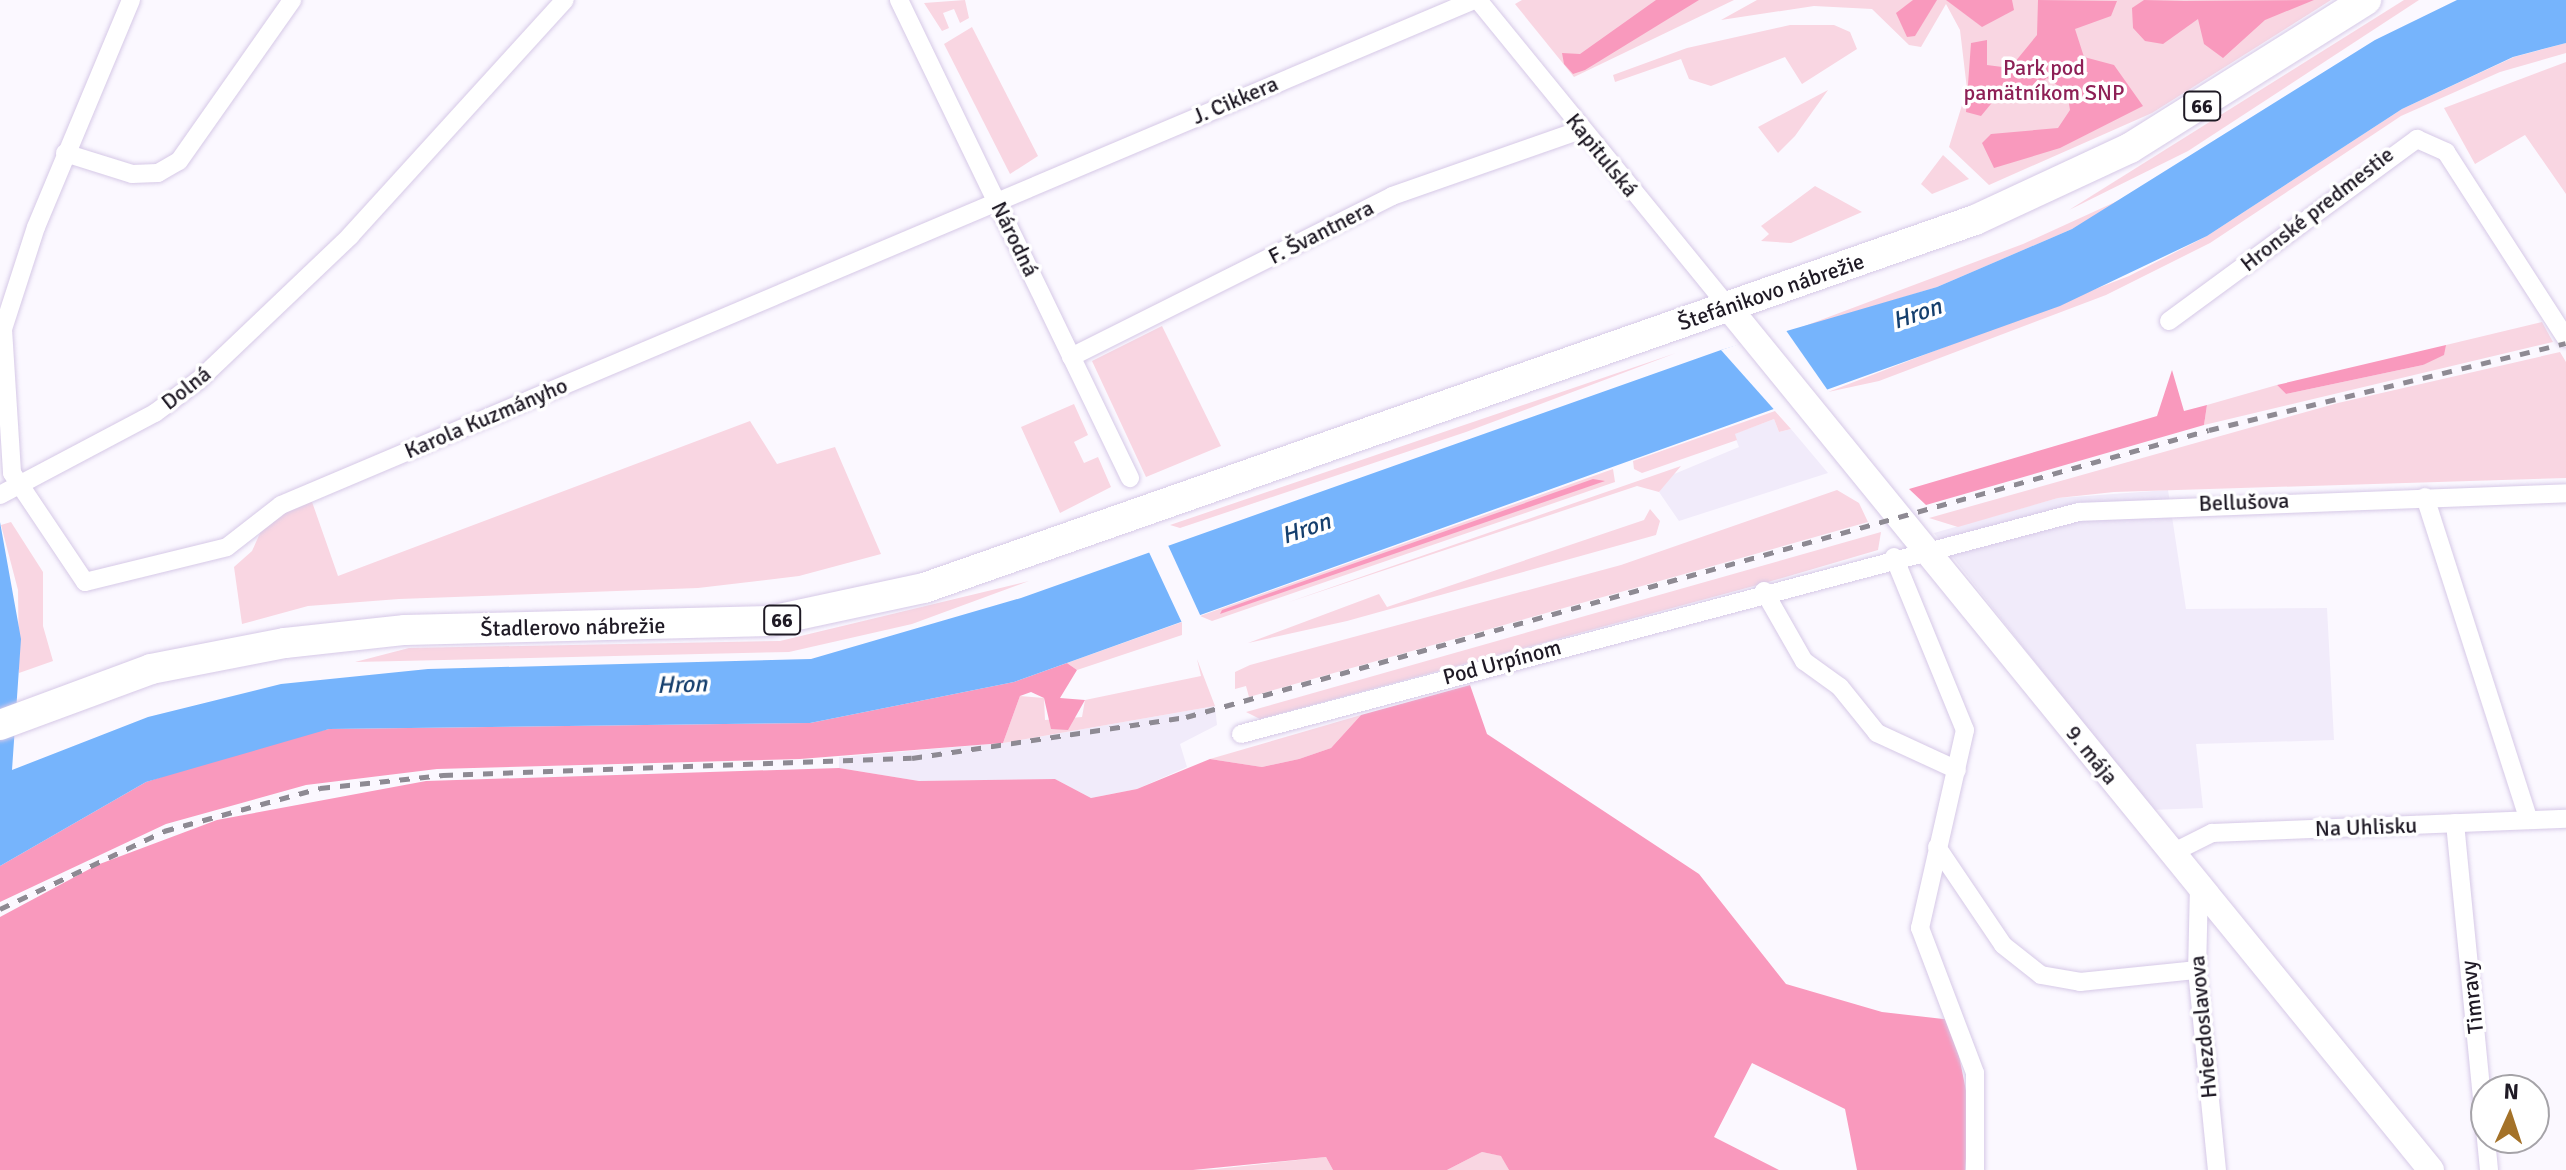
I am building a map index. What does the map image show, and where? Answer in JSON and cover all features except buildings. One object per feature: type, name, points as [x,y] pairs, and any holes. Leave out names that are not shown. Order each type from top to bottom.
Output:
[{"type":"main road","name":"Štefánikovo nábrežie","points":[[1143,513],[1975,220],[2088,170],[2366,0]]},
{"type":"main road","name":"9. mája","points":[[1728,307],[2431,1170]]},
{"type":"main road","name":"Štadlerovo nábrežie","points":[[0,725],[151,669],[285,643],[405,630],[730,625],[846,609],[1143,513]]},
{"type":"street","points":[[18,487],[3,329],[65,153],[131,0]]},
{"type":"street","points":[[65,153],[132,174],[158,173],[179,161],[292,0]]},
{"type":"street","name":"Dolná","points":[[0,495],[46,475],[155,413],[237,346],[350,236],[565,0]]},
{"type":"street","name":"Národná","points":[[899,0],[1130,478]]},
{"type":"street","name":"Kapitulská","points":[[1476,0],[1728,307]]},
{"type":"street","name":"J. Cikkera","points":[[996,200],[1476,0]]},
{"type":"street","name":"F. Švantnera","points":[[1071,357],[1392,196],[1580,130]]},
{"type":"street","name":"Hronské predmestie","points":[[2169,321],[2392,150],[2417,139],[2446,152],[2566,338]]},
{"type":"street","name":"Karola Kuzmányho","points":[[18,487],[79,577],[92,582],[227,547],[281,505],[996,200]]},
{"type":"street","name":"Bellušova","points":[[1926,548],[2119,507],[2566,493]]},
{"type":"street","points":[[2425,497],[2529,820]]},
{"type":"street","name":"Pod Urpínom","points":[[1241,734],[1926,548]]},
{"type":"street","points":[[1894,557],[1962,720],[1957,770],[1920,928],[1975,1073],[1975,1170]]},
{"type":"street","points":[[1764,591],[1804,661],[1840,687],[1877,733],[1957,770]]},
{"type":"street","name":"Na Uhlisku","points":[[2172,853],[2212,833],[2566,819]]},
{"type":"street","name":"Timravy","points":[[2455,823],[2489,1170]]},
{"type":"street","points":[[1937,847],[2003,945],[2041,975],[2080,982],[2197,970]]},
{"type":"street","name":"Hviezdoslavova","points":[[2199,885],[2197,970],[2217,1170]]},
{"type":"shaded area","points":[[1774,419],[1779,432],[1791,429],[1828,473],[1679,521],[1659,492],[1667,477],[1739,447],[1734,434]]},
{"type":"shaded area","points":[[2168,490],[2186,609],[2327,608],[2334,740],[2196,744],[2203,808],[2151,810],[1934,533],[2058,498]]},
{"type":"shaded area","points":[[1215,706],[1217,725],[1180,744],[1187,767],[1137,789],[1091,798],[1055,779],[919,781],[839,768],[839,757],[1003,743]]},
{"type":"green space","points":[[965,0],[969,18],[960,23],[954,9],[943,13],[949,28],[942,31],[924,3]]},
{"type":"green space","points":[[1522,0],[1734,0],[1574,77],[1515,4]]},
{"type":"green space","points":[[1656,0],[1699,0],[1585,70],[1573,74],[1564,64],[1562,53],[1580,54]]},
{"type":"green space","name":"Park pod pamätníkom SNP","points":[[1757,0],[2331,0],[2152,113],[1989,185],[1949,147],[1967,89],[1960,30],[1946,4],[1921,47],[1909,45],[1872,9],[1814,6],[1721,20]]},
{"type":"green space","points":[[1913,0],[1937,0],[1915,36],[1907,37],[1896,13]]},
{"type":"green space","points":[[1946,0],[2012,0],[2014,10],[1982,27]]},
{"type":"green space","points":[[2038,0],[2117,1],[2111,16],[2075,29],[2084,57],[2114,65],[2143,106],[2060,148],[1994,168],[1982,143],[1991,134],[2058,128],[2070,110],[2067,92],[2047,78],[2026,96],[2000,93],[1981,116],[1966,112],[1971,43],[1987,40],[1987,65],[2010,68],[2037,35]]},
{"type":"green space","points":[[2144,0],[2314,0],[2265,20],[2223,58],[2204,44],[2198,19],[2163,44],[2145,41],[2133,28],[2132,8]]},
{"type":"green space","points":[[2404,0],[2419,0],[2188,151],[2069,210]]},
{"type":"green space","points":[[1790,25],[1834,25],[1850,32],[1857,49],[1802,84],[1785,57],[1711,86],[1689,79],[1681,59],[1615,82],[1613,75],[1687,48]]},
{"type":"green space","points":[[972,27],[1038,156],[1010,174],[944,44]]},
{"type":"green space","points":[[2566,43],[2566,53],[2500,72],[2401,116],[2210,243],[2106,295],[1879,381],[1828,392],[2129,276],[2207,236],[2402,109],[2514,57]]},
{"type":"green space","points":[[2566,62],[2566,194],[2525,135],[2475,164],[2444,108]]},
{"type":"green space","points":[[1828,90],[1795,136],[1778,153],[1758,127]]},
{"type":"green space","points":[[1943,155],[1969,179],[1932,194],[1921,184]]},
{"type":"green space","points":[[1815,186],[1862,212],[1791,243],[1761,241],[1769,234],[1761,226]]},
{"type":"green space","points":[[2137,192],[2072,229],[1937,287],[1786,333],[2023,244]]},
{"type":"green space","points":[[2542,322],[2553,342],[2204,425],[2207,405],[2277,385],[2286,394],[2423,365],[2446,345]]},
{"type":"green space","points":[[1162,326],[1221,446],[1146,477],[1092,361]]},
{"type":"green space","points":[[2446,345],[2444,355],[2423,365],[2286,394],[2277,385]]},
{"type":"green space","points":[[2560,352],[2566,362],[2566,478],[2114,492],[2058,498],[1958,527],[1929,518],[2338,403]]},
{"type":"green space","points":[[1676,353],[1466,432],[1180,528],[1170,525]]},
{"type":"green space","points":[[2172,370],[2184,411],[2207,405],[2204,425],[1926,505],[1909,489],[2157,416]]},
{"type":"green space","points":[[1074,404],[1088,435],[1074,442],[1084,463],[1098,457],[1111,487],[1060,513],[1021,427]]},
{"type":"green space","points":[[1775,411],[1791,429],[1779,432],[1774,419],[1735,434],[1737,440],[1642,473],[1634,469],[1633,461]]},
{"type":"green space","points":[[750,421],[777,464],[835,447],[881,554],[799,576],[698,588],[399,599],[308,606],[242,624],[234,567],[252,551],[266,520],[311,499],[338,576]]},
{"type":"green space","points":[[1681,466],[1659,492],[1637,486],[1286,603]]},
{"type":"green space","points":[[1613,469],[1615,482],[1212,621],[1200,616]]},
{"type":"green space","points":[[1593,479],[1605,481],[1220,614],[1222,610]]},
{"type":"green space","points":[[1837,490],[1859,503],[1868,522],[1249,697],[1246,686],[1235,689],[1235,672],[1250,665],[1621,565]]},
{"type":"green space","points":[[1650,509],[1660,521],[1656,535],[1347,621],[1248,643],[1379,594],[1387,607],[1644,520]]},
{"type":"green space","points":[[11,522],[43,572],[43,626],[53,661],[19,673],[18,590],[1,525]]},
{"type":"green space","points":[[1881,532],[1878,550],[1765,583],[1260,719],[1246,712]]},
{"type":"green space","points":[[1029,581],[912,624],[789,652],[355,662],[409,648],[780,641]]},
{"type":"green space","points":[[1182,622],[1182,635],[1077,670],[1067,663]]},
{"type":"green space","points":[[1197,659],[1215,706],[1003,743],[1020,696],[1044,698],[1045,720],[1082,717],[1085,700],[1201,676]]},
{"type":"green space","points":[[1067,663],[1077,670],[1060,698],[1085,700],[1068,730],[1051,729],[1044,698],[1031,692],[1020,696],[1003,743],[800,759],[437,769],[306,785],[166,824],[0,902],[0,866],[146,782],[274,740],[329,729],[810,723],[1014,682]]},
{"type":"green space","points":[[1470,685],[1487,734],[1699,874],[1786,984],[1882,1012],[1952,1020],[1970,1111],[1965,1170],[1857,1170],[1845,1109],[1752,1063],[1714,1137],[1779,1170],[1509,1170],[1501,1156],[1482,1152],[1447,1170],[1333,1170],[1326,1157],[1193,1170],[0,1170],[0,917],[97,865],[217,820],[426,781],[839,768],[919,781],[1055,779],[1091,798],[1137,789],[1210,759],[1262,767],[1299,759],[1331,748],[1361,715]]},
{"type":"green space","points":[[1361,715],[1331,748],[1299,759],[1262,767],[1210,759]]},
{"type":"green space","points":[[1482,1152],[1502,1156],[1509,1170],[1447,1170]]},
{"type":"green space","points":[[1326,1157],[1333,1170],[1193,1170],[1216,1169]]},
{"type":"water","name":"Hron","points":[[2457,0],[2566,0],[2566,43],[2513,57],[2402,109],[2207,236],[2060,306],[1014,682],[810,723],[329,729],[146,782],[0,866],[0,522],[21,639],[12,770],[148,717],[281,684],[428,669],[811,659],[1021,598],[1721,350],[1937,287],[2072,229],[2375,40]]},
{"type":"pier","points":[[1785,329],[1831,395],[1778,414],[1721,350]]},
{"type":"pier","points":[[1167,543],[1201,617],[1183,625],[1148,550]]},
{"type":"railway","points":[[0,909],[164,831],[320,788],[443,775],[912,758],[1186,717],[2209,430],[2566,343]]}]
